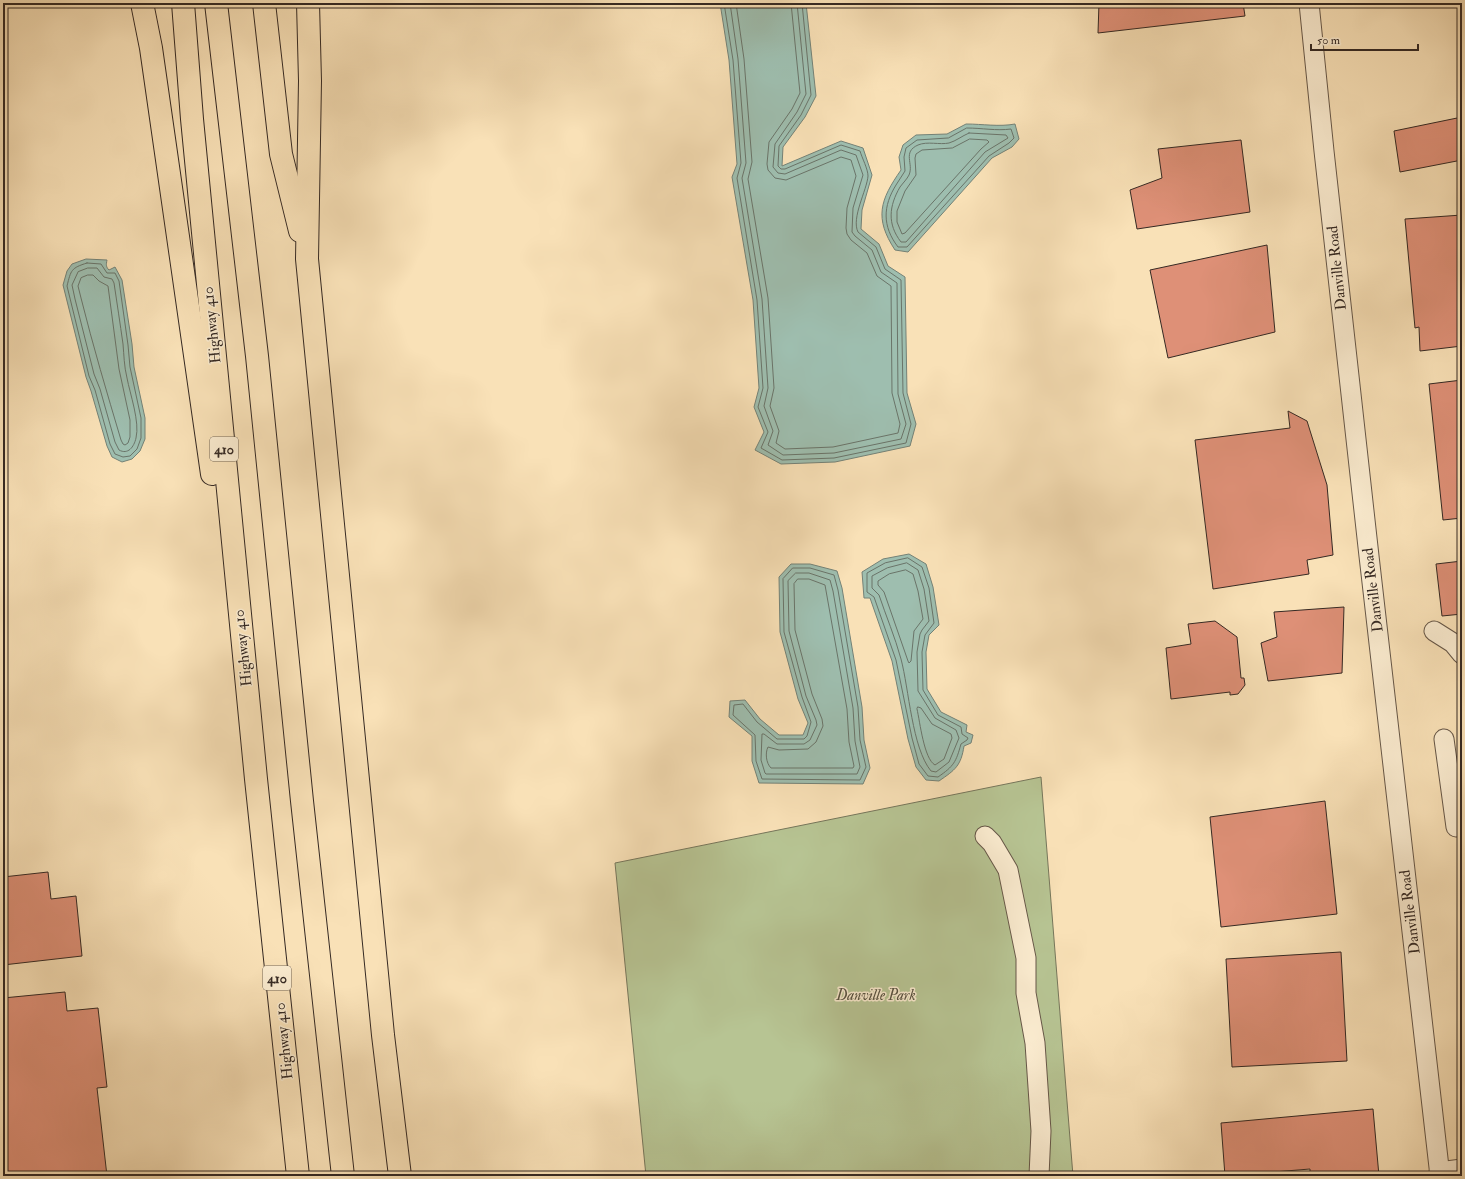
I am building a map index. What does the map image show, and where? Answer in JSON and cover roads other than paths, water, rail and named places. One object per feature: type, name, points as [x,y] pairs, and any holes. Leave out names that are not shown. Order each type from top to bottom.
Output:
[{"type":"highway","points":[[142,3],[151,48],[256,779]]},
{"type":"highway","points":[[175,3],[192,119]]},
{"type":"highway","points":[[183,3],[192,119]]},
{"type":"highway","points":[[216,3],[257,356],[303,809],[343,1176]]},
{"type":"highway","points":[[264,3],[281,154],[307,259]]},
{"type":"highway","points":[[308,3],[310,81],[307,259],[383,1036],[400,1176]]},
{"type":"highway","name":"Highway 410","points":[[192,119],[256,779],[298,1176]]},
{"type":"street","name":"Danville Road","points":[[1309,3],[1365,525],[1440,1174]]},
{"type":"street","points":[[1434,631],[1459,646]]},
{"type":"street","points":[[1444,740],[1456,827]]},
{"type":"street","points":[[985,836],[992,843],[1008,870],[1026,958],[1026,993],[1035,1043],[1041,1131],[1039,1176]]},
{"type":"street","points":[[1440,1174],[1462,1169]]},
{"type":"water","points":[[720,3],[806,3],[816,96],[805,117],[783,147],[782,166],[841,141],[863,148],[872,175],[862,210],[861,229],[879,244],[888,266],[905,277],[907,393],[916,424],[910,446],[835,462],[781,464],[755,450],[764,432],[754,407],[759,388],[753,300],[732,177],[737,164],[729,60]]},
{"type":"water","points":[[966,124],[1015,124],[1019,139],[1012,147],[992,158],[908,252],[895,250],[888,239],[884,228],[882,209],[888,191],[901,170],[899,157],[903,145],[916,135],[947,134]]},
{"type":"water","points":[[86,259],[107,260],[106,266],[108,269],[109,270],[115,267],[122,280],[134,367],[145,418],[145,439],[140,451],[132,459],[122,462],[112,457],[107,446],[86,377],[63,285],[67,271],[72,264]]},
{"type":"water","points":[[909,554],[926,564],[933,587],[939,625],[929,635],[926,652],[927,689],[941,712],[967,725],[966,732],[973,735],[971,743],[964,746],[959,763],[949,774],[939,781],[926,780],[916,767],[908,739],[892,661],[870,598],[864,598],[862,572],[883,559]]},
{"type":"water","points":[[791,564],[810,564],[837,571],[842,588],[862,707],[864,740],[870,768],[863,784],[759,783],[752,761],[752,736],[729,717],[730,701],[745,700],[760,719],[779,735],[803,735],[808,723],[798,699],[780,632],[779,577]]},
{"type":"park label","name":"Danville Park","points":[[876,995]]}]
